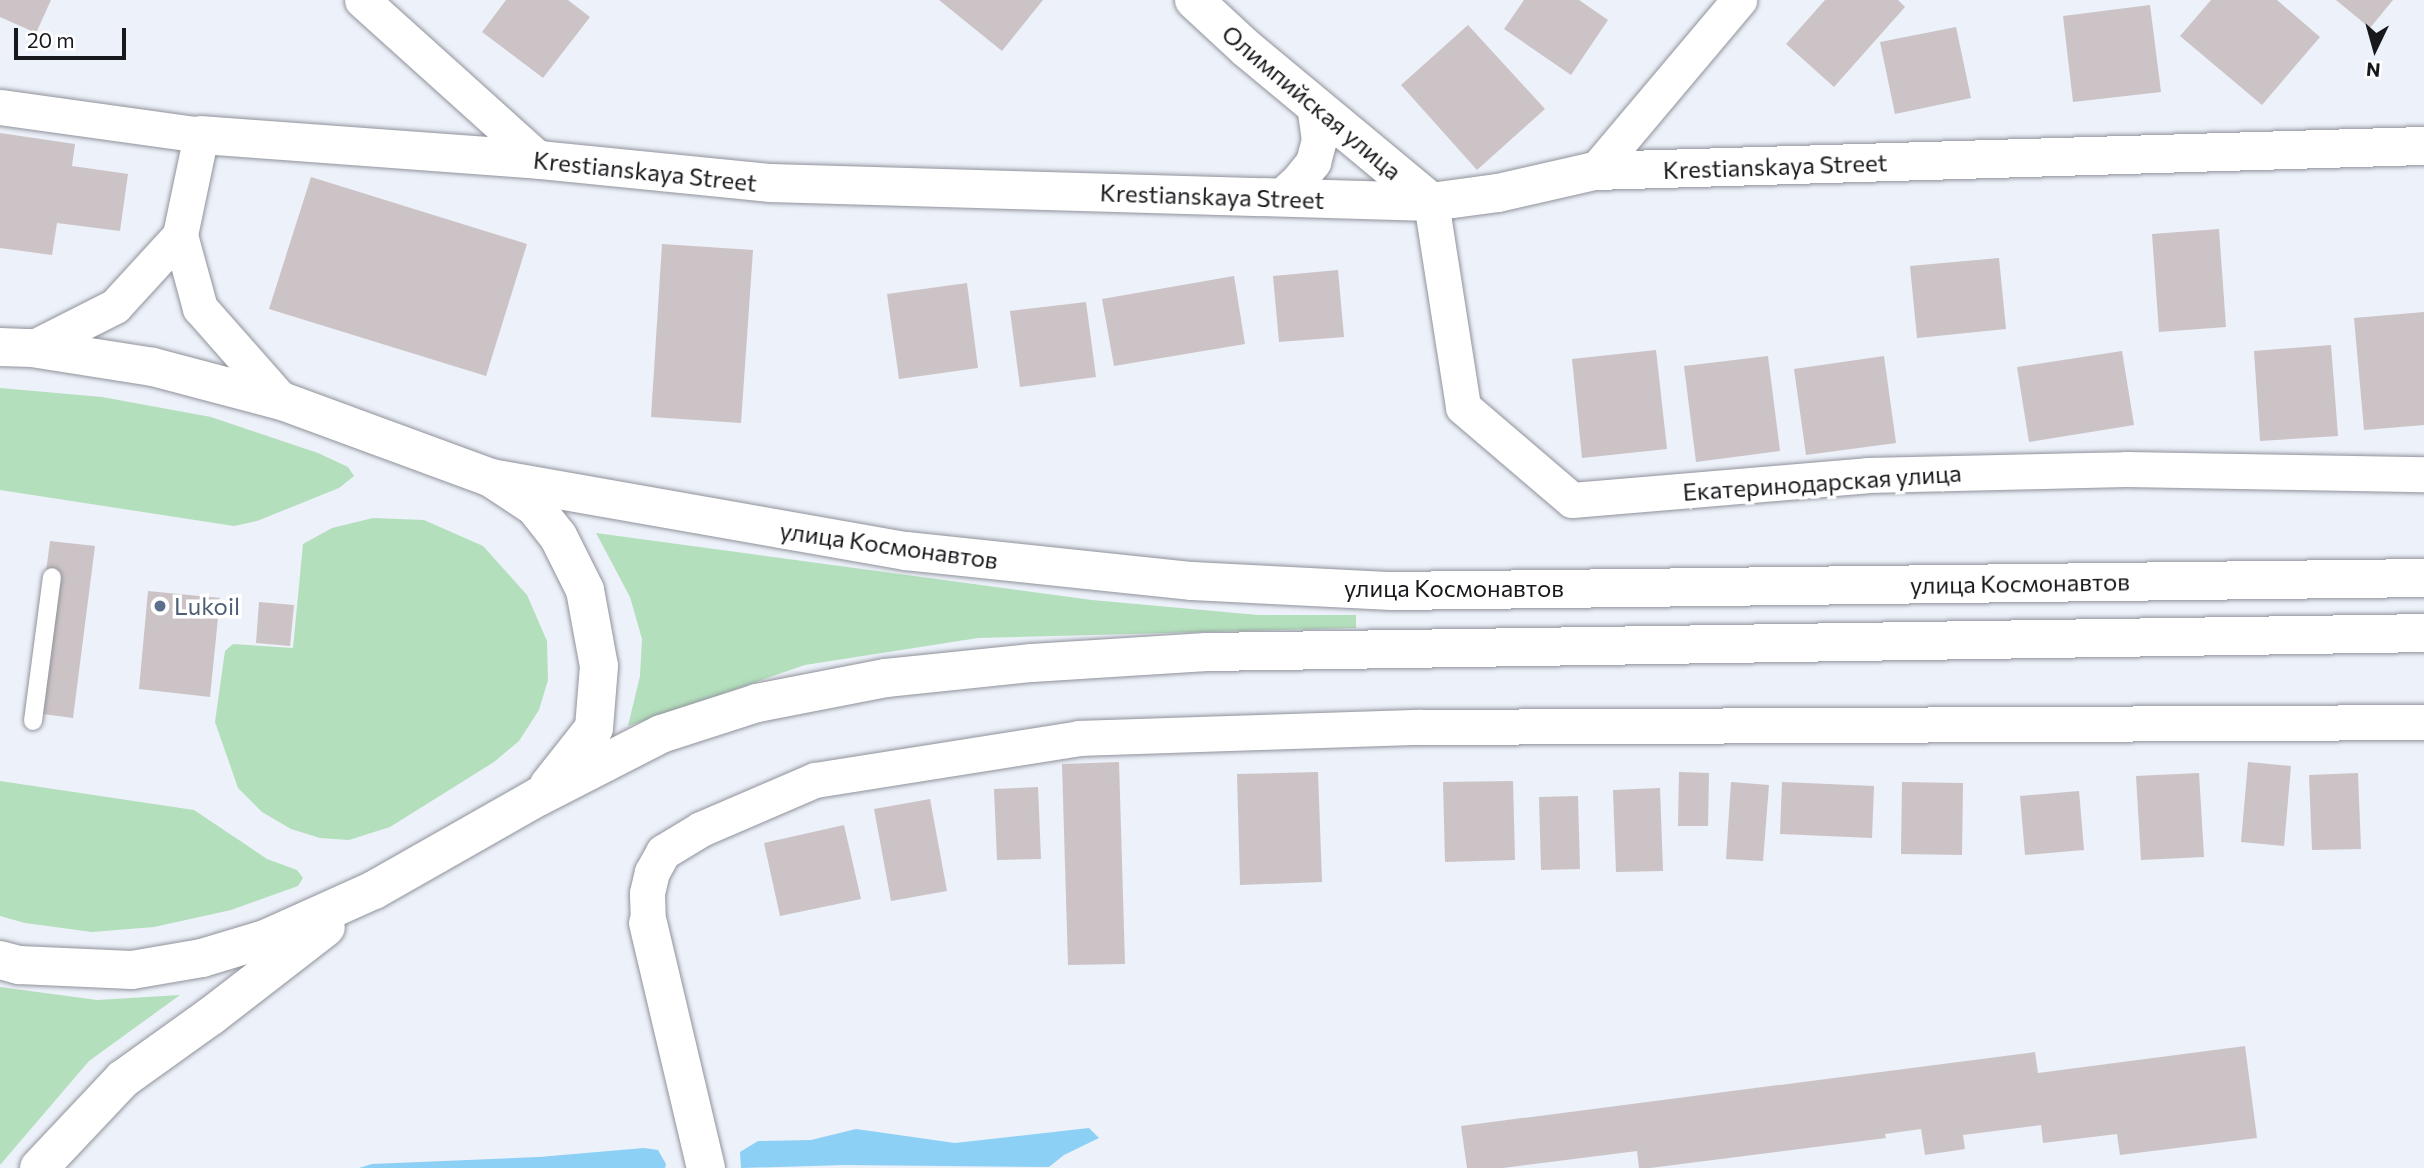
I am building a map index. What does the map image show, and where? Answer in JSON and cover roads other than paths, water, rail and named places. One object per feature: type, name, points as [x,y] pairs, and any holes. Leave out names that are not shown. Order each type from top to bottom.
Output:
[{"type":"main road","name":"Олимпийская улица","points":[[1194,0],[1431,202]]},
{"type":"main road","name":"Krestianskaya Street","points":[[201,135],[540,160],[770,183],[1431,202],[1497,193],[1595,171],[2418,139]]},
{"type":"main road","points":[[16,347],[153,367],[282,401],[491,478],[536,508],[558,536],[585,590],[599,666],[594,728],[538,797]]},
{"type":"main road","name":"улица Космонавтов","points":[[491,478],[906,551],[1192,581],[1392,591],[2424,578]]},
{"type":"main road","points":[[0,960],[19,965],[132,970],[202,958],[265,939],[374,890],[538,797],[661,734],[757,703],[887,678],[1032,663],[1207,652],[2424,632]]},
{"type":"main road","points":[[39,1168],[122,1079],[211,1016],[374,890]]},
{"type":"main road","points":[[648,923],[706,1168]]},
{"type":"street","points":[[362,0],[540,160]]},
{"type":"street","points":[[1595,171],[1740,0]]},
{"type":"street","points":[[1279,198],[1297,182],[1313,162],[1319,140],[1314,104]]},
{"type":"street","name":"Krestianskaya Street","points":[[0,107],[201,135]]},
{"type":"street","points":[[201,135],[180,236],[200,308],[282,401]]},
{"type":"street","name":"Екатеринодарская улица","points":[[1431,202],[1463,407],[1572,500],[1867,475],[2126,469],[2424,474]]},
{"type":"street","points":[[16,347],[115,306],[180,236]]},
{"type":"street","points":[[648,923],[647,893],[652,872],[663,852],[702,830],[815,780],[1079,738],[1418,727],[2424,722]]},
{"type":"lane","points":[[33,721],[52,577]]},
{"type":"water","points":[[1089,1128],[1099,1138],[1064,1155],[1049,1167],[845,1165],[741,1168],[740,1152],[758,1141],[811,1140],[856,1129],[955,1143]]},
{"type":"water","points":[[644,1148],[658,1150],[666,1164],[665,1168],[359,1168],[372,1164],[539,1157]]},
{"type":"place","name":"Lukoil","points":[[160,606]]}]
